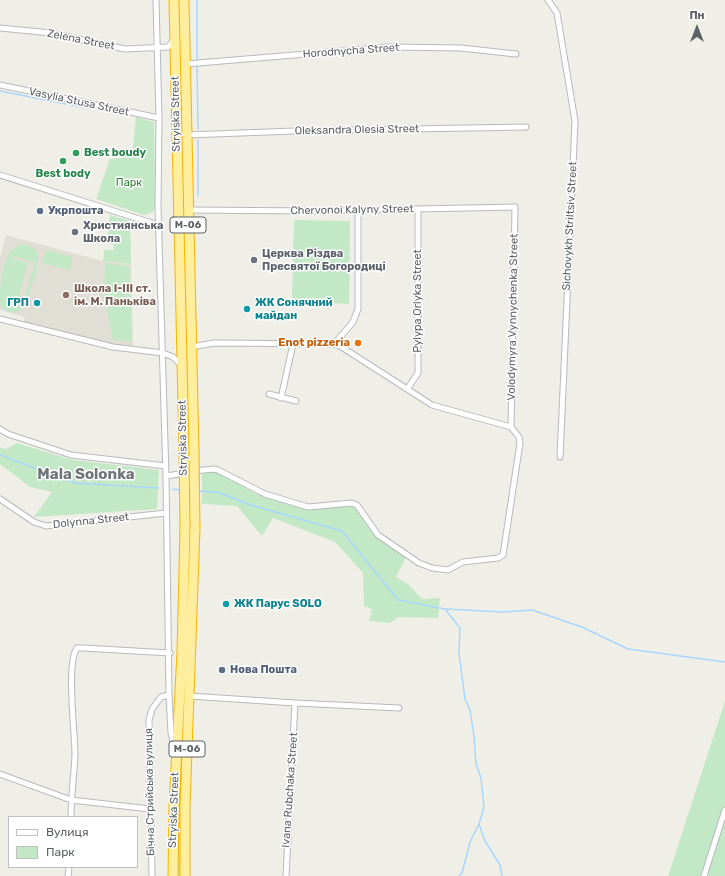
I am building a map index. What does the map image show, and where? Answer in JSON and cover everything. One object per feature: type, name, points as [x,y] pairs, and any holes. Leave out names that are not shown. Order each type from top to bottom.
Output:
[{"type":"highway","name":"Stryiska Street","points":[[173,876],[176,753],[182,652],[185,528],[174,0]]},
{"type":"highway","name":"Stryiska Street","points":[[184,0],[193,64],[187,135],[195,528],[184,876]]},
{"type":"street","points":[[156,0],[160,47],[158,225],[166,466],[170,653],[169,695],[171,733],[176,753]]},
{"type":"street","name":"Sichovykh Striltsiv Street","points":[[548,0],[557,13],[574,121],[560,457]]},
{"type":"street","name":"Zelena Street","points":[[0,28],[51,33],[125,49],[160,47]]},
{"type":"street","points":[[160,47],[170,46],[175,39]]},
{"type":"street","points":[[160,47],[171,51],[176,58]]},
{"type":"street","name":"Horodnycha Street","points":[[193,64],[390,47],[461,48],[516,54]]},
{"type":"street","name":"Vasylia Stusa Street","points":[[0,85],[159,118]]},
{"type":"street","name":"Oleksandra Olesia Street","points":[[187,135],[302,131],[526,127]]},
{"type":"street","points":[[0,175],[158,225]]},
{"type":"street","name":"Chervonoi Kalyny Street","points":[[188,210],[358,210],[515,207]]},
{"type":"street","name":"Volodymyra Vynnychenka Street","points":[[511,427],[515,207]]},
{"type":"street","name":"Pylypa Orlyka Street","points":[[408,388],[418,373],[418,209]]},
{"type":"street","points":[[334,344],[353,322],[358,309],[358,210]]},
{"type":"street","points":[[0,319],[112,347],[162,353],[173,357],[182,366]]},
{"type":"street","points":[[166,476],[214,469],[265,494],[308,507],[352,503],[357,505],[378,535],[419,563],[432,568],[448,570],[463,562],[498,558],[503,555],[520,443],[519,437],[511,427],[432,405],[346,348],[334,344],[214,343],[191,347]]},
{"type":"street","points":[[282,398],[293,344]]},
{"type":"street","points":[[173,357],[179,352],[181,345]]},
{"type":"street","points":[[269,394],[296,402]]},
{"type":"street","points":[[0,429],[8,434],[71,455],[166,466]]},
{"type":"street","name":"Dolynna Street","points":[[0,499],[34,522],[46,526],[166,513]]},
{"type":"street","points":[[71,816],[75,755],[72,671],[75,651],[77,648],[82,648],[170,653]]},
{"type":"street","name":"Бічна Стрийська вулиця","points":[[152,876],[149,720],[152,709],[161,697],[169,695]]},
{"type":"street","points":[[190,696],[399,708]]},
{"type":"street","name":"Ivana Rubchaka Street","points":[[286,876],[295,703]]},
{"type":"street","points":[[0,774],[71,800],[150,809]]},
{"type":"street","points":[[704,876],[725,810]]},
{"type":"shaded area","name":"Школа І-ІІІ ст. ім. М. Паньківа","points":[[6,235],[103,261],[131,264],[133,346],[109,344],[23,322],[25,317],[0,310],[0,257]]},
{"type":"green space","points":[[177,0],[181,0],[184,193],[181,193]]},
{"type":"green space","name":"Парк","points":[[136,117],[154,122],[155,206],[153,212],[144,215],[96,199],[110,159],[132,157]]},
{"type":"green space","points":[[182,197],[184,197],[190,451],[187,451]]},
{"type":"green space","points":[[110,215],[130,221],[131,264],[103,261],[104,250],[114,250],[113,244],[107,243]]},
{"type":"green space","points":[[294,220],[350,221],[349,304],[292,301]]},
{"type":"green space","points":[[20,245],[34,248],[37,252],[38,258],[37,270],[29,295],[22,307],[18,311],[13,312],[7,311],[0,305],[0,291],[2,272],[8,255],[13,249]],"holes":[[[12,256],[35,263],[24,300],[18,298],[28,263],[12,258],[0,291]]]},
{"type":"green space","points":[[46,250],[73,257],[69,270],[42,263]]},
{"type":"green space","points":[[105,263],[130,266],[132,341],[113,340],[104,294]]},
{"type":"green space","points":[[17,443],[73,460],[159,470],[157,509],[34,517],[52,492],[30,487],[0,464],[0,447],[6,449]]},
{"type":"green space","points":[[215,470],[254,493],[311,510],[345,505],[355,506],[374,534],[406,557],[396,577],[408,584],[422,599],[440,598],[438,618],[398,617],[390,623],[369,621],[372,609],[364,606],[363,573],[335,542],[273,518],[262,536],[237,506],[202,504],[202,473]]},
{"type":"green space","points":[[189,533],[191,533],[180,805],[178,805]]},
{"type":"green space","points":[[725,701],[725,876],[668,876]]},
{"type":"green space","points":[[177,808],[180,808],[180,876],[176,876]]},
{"type":"waterway","points":[[197,0],[197,61]]},
{"type":"waterway","points":[[197,65],[198,129]]},
{"type":"waterway","points":[[0,91],[66,104]]},
{"type":"waterway","points":[[71,105],[89,108]]},
{"type":"waterway","points":[[198,140],[198,196]]},
{"type":"waterway","points":[[0,455],[75,483],[159,488]]},
{"type":"waterway","points":[[173,489],[180,490]]},
{"type":"waterway","points":[[198,491],[217,492],[251,505],[342,531],[398,600],[445,609],[503,612],[532,610],[582,627],[628,649],[725,662]]},
{"type":"waterway","points":[[445,609],[460,628],[459,654],[465,699],[470,710],[476,764],[481,778],[484,807],[479,824],[485,841],[500,865],[502,876]]},
{"type":"waterway","points":[[459,876],[462,873],[470,842],[479,824]]},
{"type":"place","name":"Best boudy","points":[[76,153]]},
{"type":"place","name":"Best body","points":[[63,161]]},
{"type":"place","name":"Укрпошта","points":[[40,211]]},
{"type":"place","name":"Християнська Школа","points":[[75,232]]},
{"type":"place","name":"Церква Різдва Пресвятої Богородиці","points":[[254,260]]},
{"type":"place","name":"Школа І-ІІІ ст. ім. М. Паньківа","points":[[66,295]]},
{"type":"place","name":"ГРП","points":[[37,303]]},
{"type":"place","name":"ЖК Сонячний майдан","points":[[247,309]]},
{"type":"place","name":"Enot pizzeria","points":[[358,343]]},
{"type":"place","name":"ЖК Парус SOLO","points":[[226,604]]},
{"type":"place","name":"Нова Пошта","points":[[222,670]]},
{"type":"district","name":"Mala Solonka","points":[[86,475]]}]
